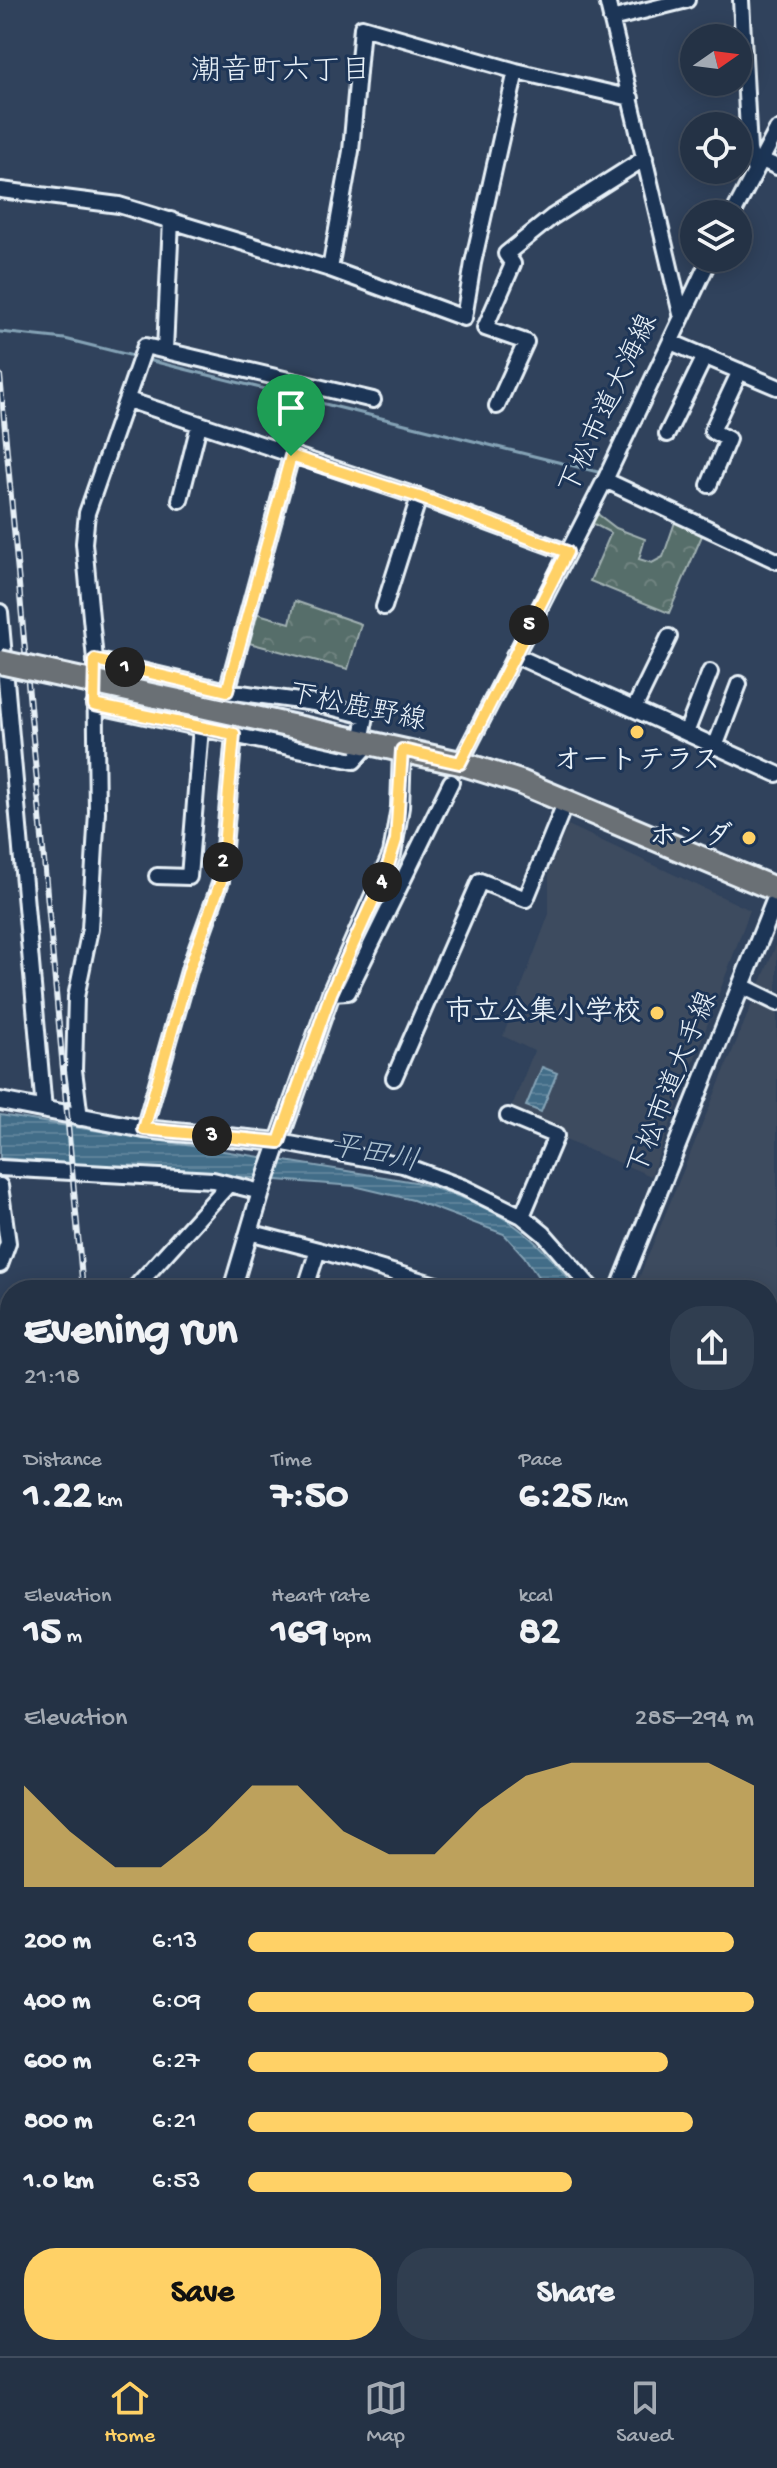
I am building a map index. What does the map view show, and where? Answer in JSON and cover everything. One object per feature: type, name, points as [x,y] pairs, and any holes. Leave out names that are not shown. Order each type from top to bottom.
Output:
[{"type":"main road","name":"下松鹿野線","points":[[0,662],[402,750],[456,772],[566,801],[777,893]]},
{"type":"street","name":"下松市道大海線","points":[[331,993],[348,992],[514,655],[605,480],[671,342],[681,314],[607,0]]},
{"type":"street","points":[[611,19],[687,0]]},
{"type":"street","points":[[741,0],[749,150],[758,166]]},
{"type":"street","points":[[330,269],[351,151],[362,27],[516,71],[631,98]]},
{"type":"street","points":[[1,190],[119,205],[330,269],[464,318],[473,263],[516,71]]},
{"type":"street","points":[[740,200],[777,130]]},
{"type":"street","points":[[497,406],[526,342],[485,328],[513,264],[506,254],[552,217],[645,158]]},
{"type":"street","points":[[758,166],[777,167]]},
{"type":"street","points":[[165,350],[171,220]]},
{"type":"street","points":[[681,314],[703,272]]},
{"type":"street","points":[[671,342],[777,387]]},
{"type":"street","points":[[80,1118],[74,1070],[76,997],[90,929],[96,827],[95,660],[85,569],[87,513],[145,346],[373,400]]},
{"type":"street","points":[[667,434],[705,356]]},
{"type":"street","points":[[709,485],[728,439],[712,431],[740,371]]},
{"type":"street","points":[[128,400],[419,497],[567,552]]},
{"type":"street","points":[[180,500],[199,425]]},
{"type":"street","points":[[227,691],[291,456]]},
{"type":"street","points":[[605,480],[777,561]]},
{"type":"street","points":[[384,607],[419,497]]},
{"type":"street","points":[[0,612],[2,687],[44,1110]]},
{"type":"street","points":[[634,709],[669,637]]},
{"type":"street","points":[[514,655],[777,774]]},
{"type":"street","points":[[94,705],[354,761],[366,742],[366,716],[314,703],[227,691],[95,660]]},
{"type":"street","points":[[686,733],[710,672]]},
{"type":"street","points":[[715,747],[739,684]]},
{"type":"street","points":[[157,876],[189,877],[201,727]]},
{"type":"street","points":[[144,1129],[190,967],[221,881],[234,734]]},
{"type":"street","points":[[235,1280],[261,1192],[331,993],[392,854],[400,807],[402,750]]},
{"type":"street","points":[[394,1078],[480,881],[526,899],[566,801]]},
{"type":"street","points":[[392,854],[411,863]]},
{"type":"street","name":"下松市道大手線","points":[[623,1280],[777,893]]},
{"type":"street","points":[[742,986],[777,1003]]},
{"type":"street","points":[[0,1101],[144,1129],[403,1165],[465,1188],[522,1216],[544,1234],[584,1280]]},
{"type":"street","points":[[508,1116],[556,1136],[522,1216]]},
{"type":"street","points":[[0,1168],[213,1180],[227,1186],[261,1192]]},
{"type":"street","points":[[0,1186],[8,1243],[0,1265]]},
{"type":"street","points":[[142,1280],[227,1186]]},
{"type":"street","points":[[249,1232],[419,1280]]},
{"type":"street","points":[[308,1280],[318,1250]]},
{"type":"shaded area","points":[[568,825],[750,910],[651,1176],[508,1116],[534,1051],[503,1036],[549,914],[549,871]]},
{"type":"shaded area","points":[[777,943],[777,1280],[638,1280]]},
{"type":"shaded area","points":[[542,1067],[557,1073],[541,1112],[526,1106]]},
{"type":"shaded area","points":[[0,1115],[415,1182],[466,1199],[507,1220],[542,1249],[569,1280],[540,1280],[504,1234],[413,1200],[354,1186],[0,1158]]},
{"type":"green space","points":[[595,512],[616,528],[645,539],[639,559],[652,563],[663,557],[676,519],[704,531],[669,613],[590,581],[611,533],[590,522]]},
{"type":"green space","points":[[295,601],[361,624],[348,669],[249,643],[255,613],[290,623]]},
{"type":"waterway","points":[[0,332],[65,339],[137,357]]},
{"type":"waterway","points":[[144,359],[602,473]]},
{"type":"waterway","points":[[726,529],[777,552]]},
{"type":"railway","points":[[0,375],[82,1280]]},
{"type":"place","name":"オートテラス","points":[[637,732]]},
{"type":"place","name":"ホンダ","points":[[749,838]]},
{"type":"place","name":"市立公集小学校","points":[[657,1013]]},
{"type":"district","name":"潮音町六丁目","points":[[281,73]]},
{"type":"route","points":[[291,456],[419,497],[567,552],[460,763],[402,750],[396,840],[386,872],[331,993],[279,1142],[144,1129],[190,967],[221,881],[234,734],[94,705],[95,660],[227,691],[291,456]]},
{"type":"water label","name":"平田川","points":[[374,1156]]}]
